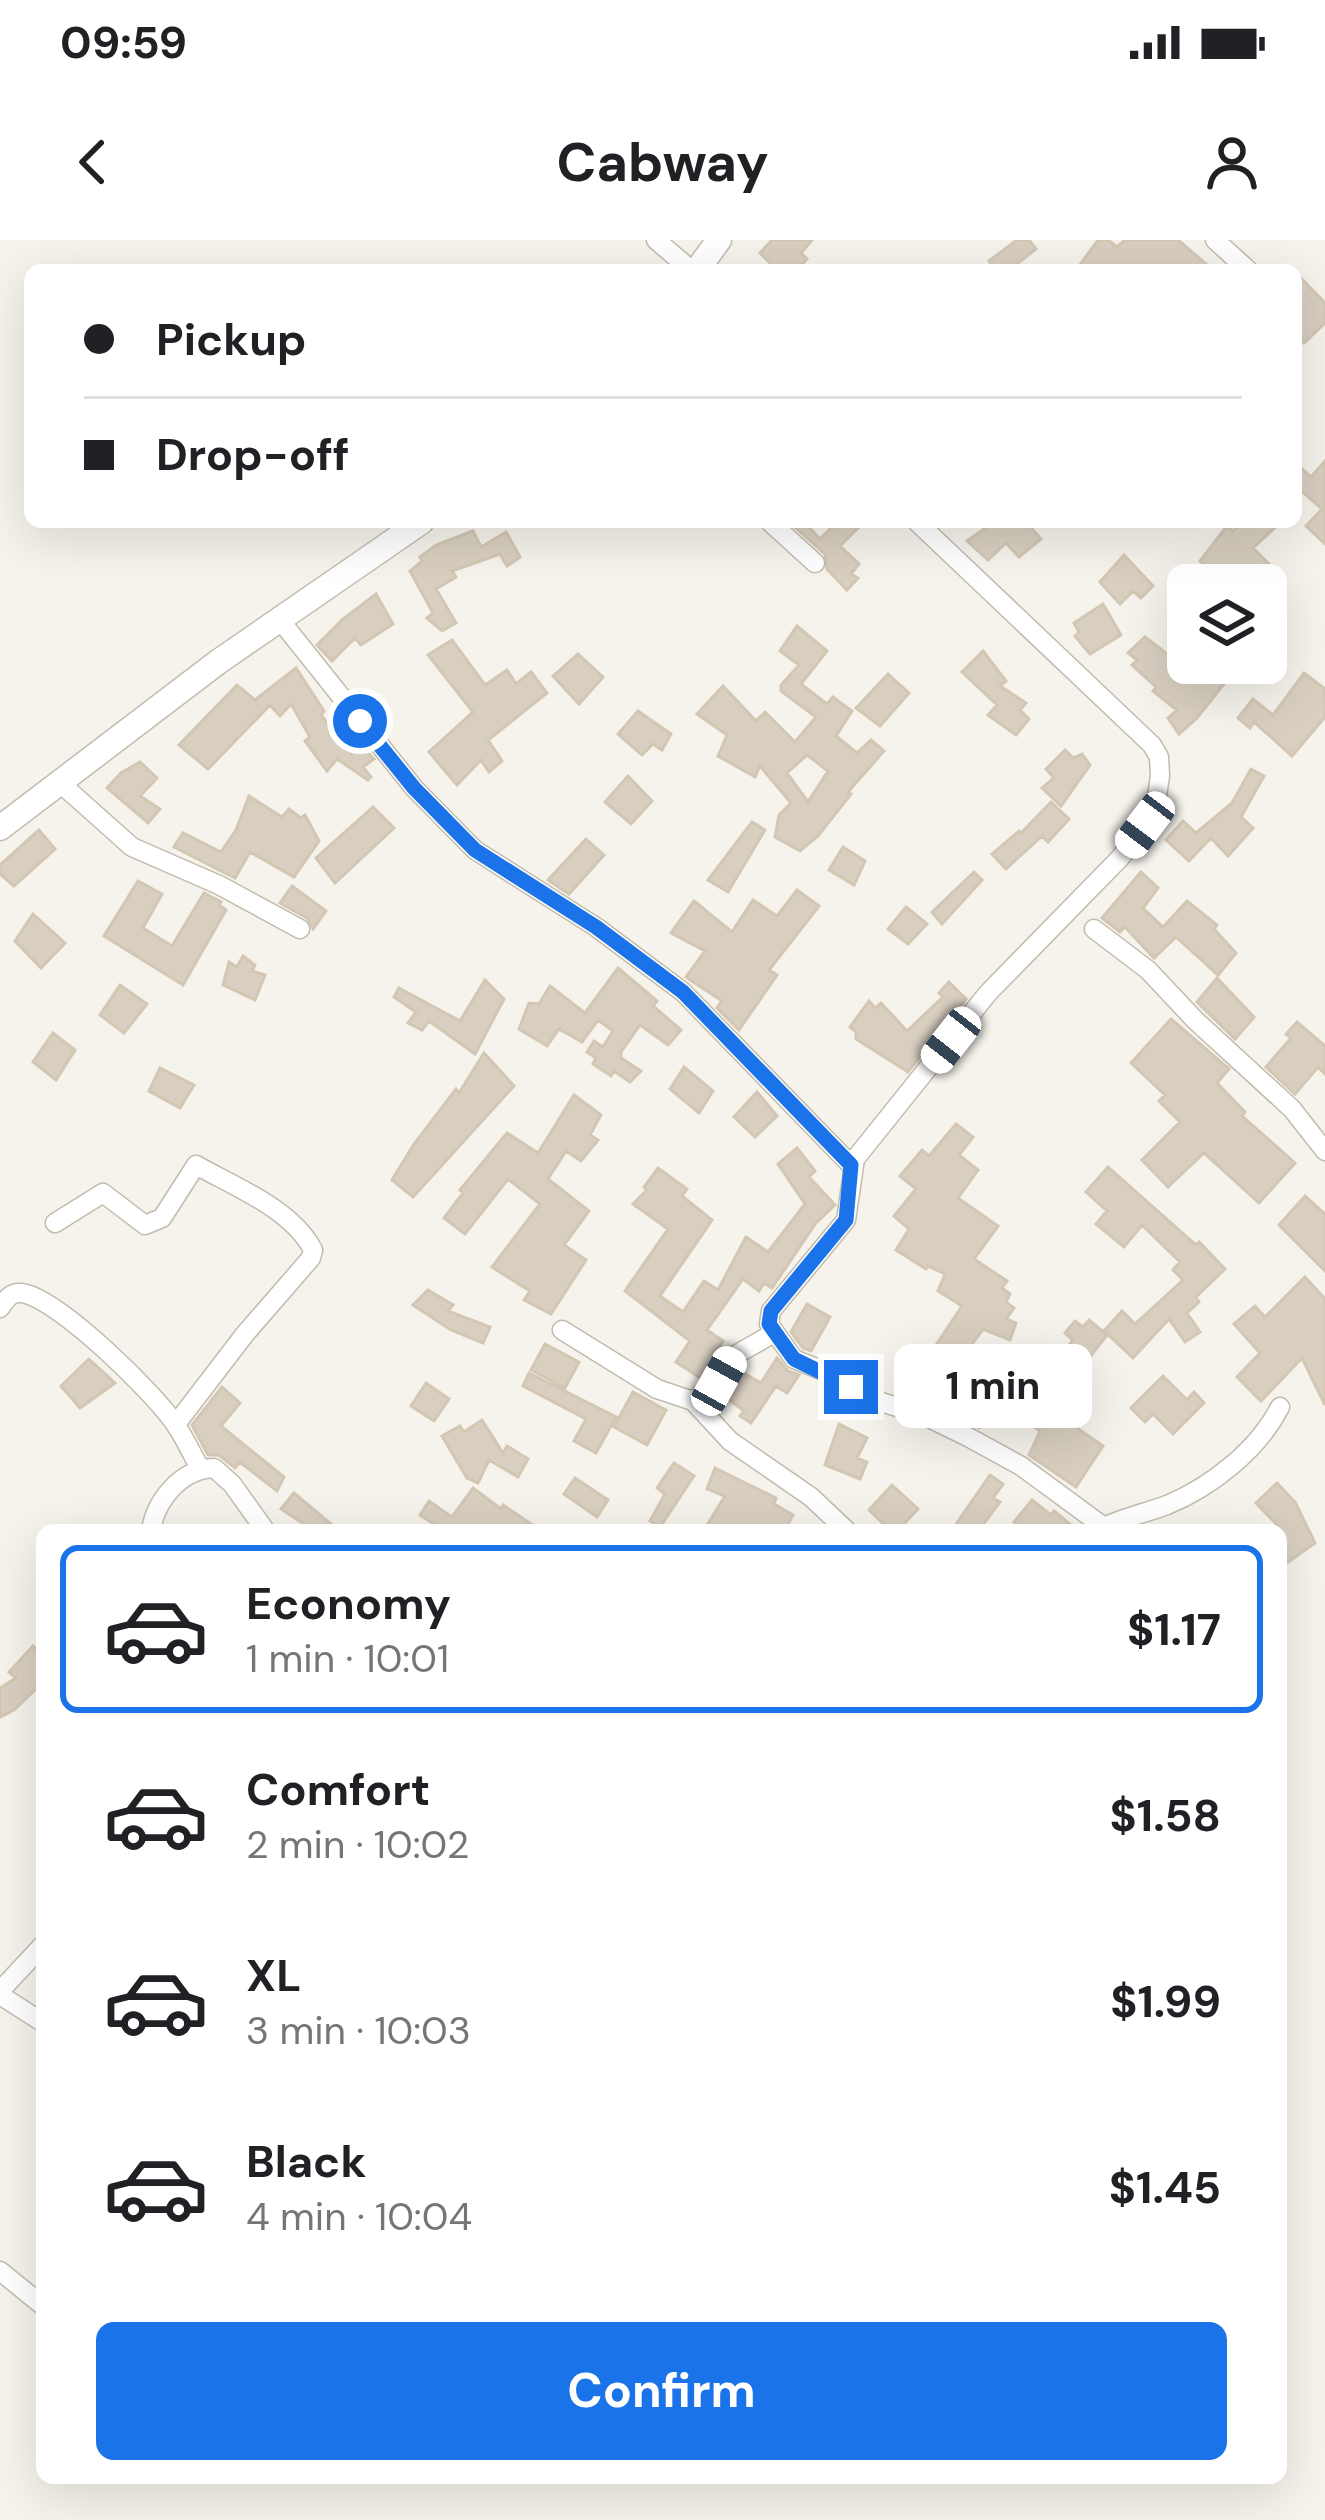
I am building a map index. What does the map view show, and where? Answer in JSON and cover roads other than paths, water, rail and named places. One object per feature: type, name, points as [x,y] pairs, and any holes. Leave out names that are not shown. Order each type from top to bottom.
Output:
[{"type":"street","points":[[656,240],[686,264]]},
{"type":"street","points":[[699,264],[719,240]]},
{"type":"street","points":[[1215,240],[1241,264]]},
{"type":"street","points":[[0,828],[412,528]]},
{"type":"street","points":[[777,528],[815,563]]},
{"type":"street","points":[[923,528],[1153,745],[1159,757],[1157,796],[1145,825],[1120,857],[988,993],[851,1165],[846,1220],[771,1311],[769,1324],[794,1359],[831,1374],[872,1400],[926,1416],[987,1447],[1072,1500],[1100,1524]]},
{"type":"street","points":[[280,620],[414,788],[475,850],[596,927],[683,992],[851,1165]]},
{"type":"street","points":[[59,782],[132,847],[219,885],[300,929]]},
{"type":"street","points":[[1094,929],[1148,970],[1292,1109],[1325,1151]]},
{"type":"street","points":[[55,1223],[103,1193],[145,1225],[162,1218],[196,1165],[284,1216],[308,1241],[313,1250],[310,1258],[176,1424]]},
{"type":"street","points":[[0,1308],[14,1293],[34,1297],[126,1368],[176,1424],[200,1468]]},
{"type":"street","points":[[562,1330],[657,1389],[692,1401],[730,1441],[811,1496],[840,1524]]},
{"type":"street","points":[[692,1401],[719,1381],[732,1357],[774,1334]]},
{"type":"street","points":[[1118,1524],[1166,1505],[1213,1478],[1271,1424],[1280,1407]]},
{"type":"street","points":[[152,1524],[153,1514],[173,1486],[200,1468],[214,1468],[232,1484],[261,1524]]},
{"type":"street","points":[[36,1953],[0,1993],[36,2018]]},
{"type":"street","points":[[0,2271],[36,2300]]}]
